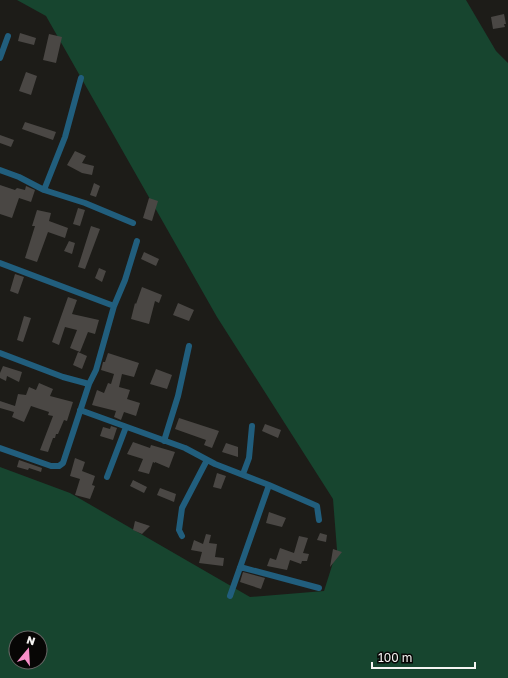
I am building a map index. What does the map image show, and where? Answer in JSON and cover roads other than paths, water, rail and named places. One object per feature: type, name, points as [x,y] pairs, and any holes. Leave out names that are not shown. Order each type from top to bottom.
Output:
[{"type":"street","points":[[0,58],[8,36]]},
{"type":"street","points":[[44,190],[65,137],[81,78]]},
{"type":"street","points":[[0,170],[20,177],[44,190],[85,203],[133,223]]},
{"type":"street","points":[[0,448],[51,466],[59,466],[63,462],[89,384],[96,370],[114,306],[121,292],[137,241]]},
{"type":"street","points":[[0,262],[114,306]]},
{"type":"street","points":[[164,441],[178,396],[189,346]]},
{"type":"street","points":[[0,353],[63,377],[89,384]]},
{"type":"street","points":[[80,410],[185,448],[207,460],[317,506],[319,520]]},
{"type":"street","points":[[243,474],[249,458],[252,426]]},
{"type":"street","points":[[107,477],[126,427]]},
{"type":"street","points":[[182,536],[178,530],[182,508],[207,460]]},
{"type":"street","points":[[230,596],[269,485]]},
{"type":"street","points":[[240,567],[319,588]]}]
